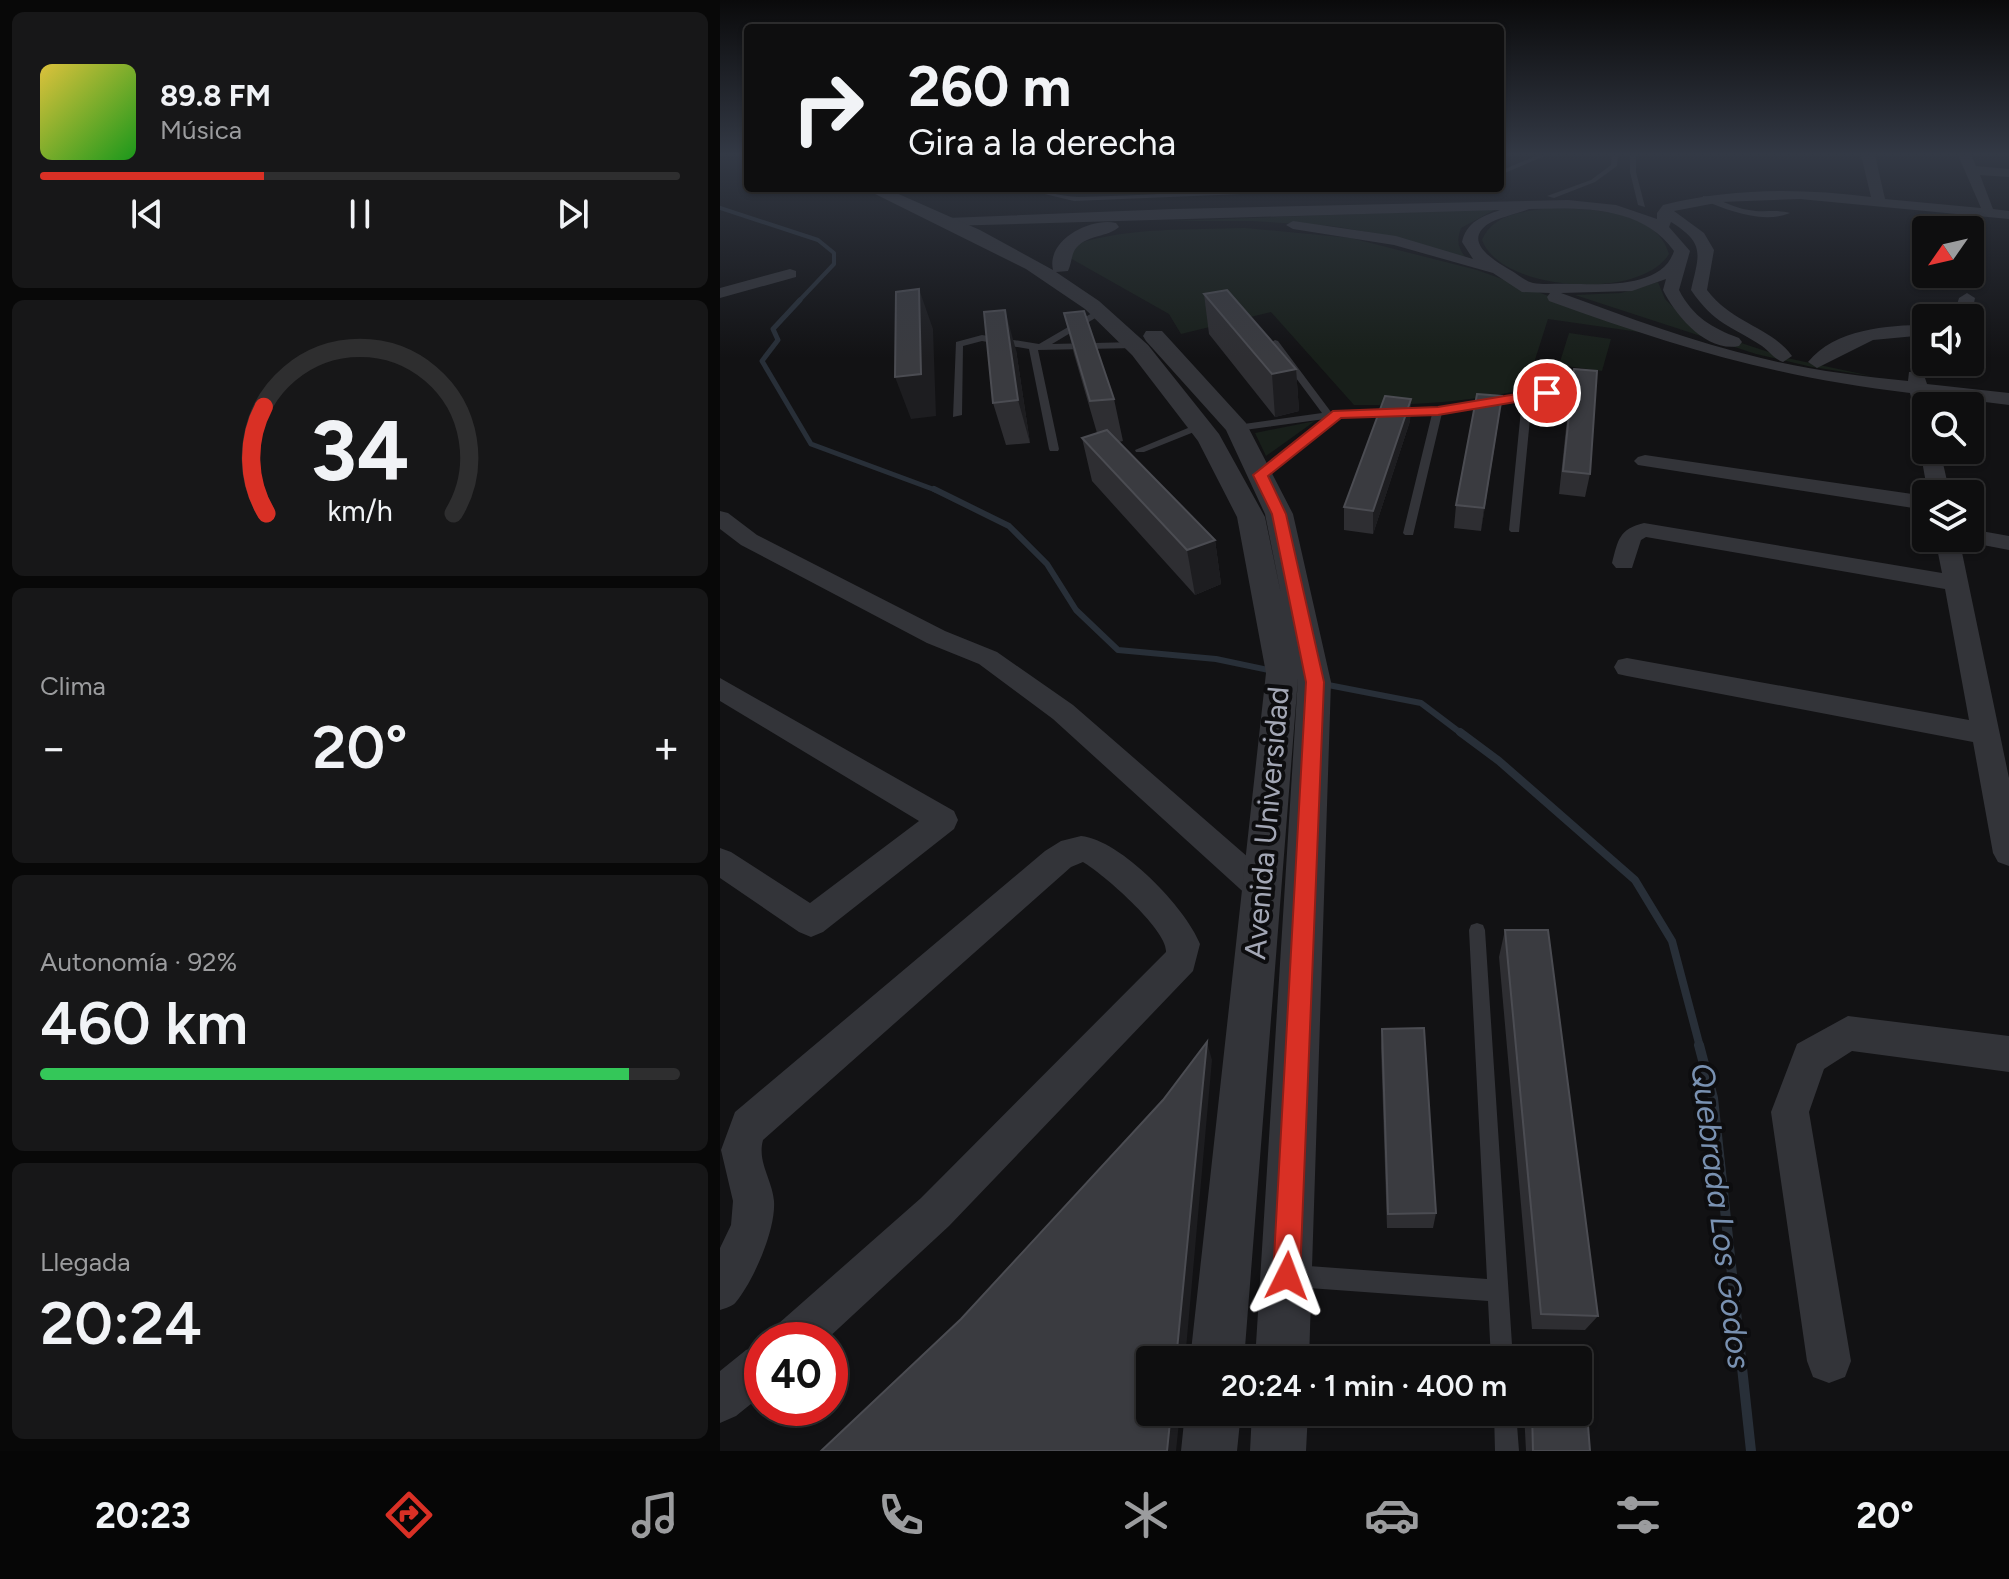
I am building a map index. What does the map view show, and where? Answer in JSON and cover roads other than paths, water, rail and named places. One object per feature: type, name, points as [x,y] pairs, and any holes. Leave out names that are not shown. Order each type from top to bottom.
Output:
[{"type":"street","name":"Avenida Universidad","points":[[951,223],[1004,231],[1120,305],[1168,350],[1237,428],[1279,514],[1315,682],[1283,1346]]},
{"type":"street","name":"Avenida Universidad","points":[[966,223],[1099,312],[1135,345],[1210,439],[1251,517],[1282,673],[1218,1346]]},
{"type":"street","points":[[974,227],[1035,223]]},
{"type":"street","points":[[1004,231],[1261,223],[1296,225],[1396,241],[1504,273]]},
{"type":"street","points":[[1482,223],[1476,227],[1470,242],[1480,258],[1528,288],[1713,351],[1834,378],[2009,388]]},
{"type":"street","points":[[1666,223],[1682,251],[1671,290],[1681,312],[1694,324],[1721,338],[1783,356],[2009,399]]},
{"type":"street","points":[[1670,223],[1698,236],[1705,245],[1707,256],[1699,290],[1710,306],[1731,324],[1768,342],[1783,356]]},
{"type":"street","points":[[1061,267],[1062,253],[1070,242],[1110,227]]},
{"type":"street","points":[[1528,288],[1594,290],[1632,286],[1652,281],[1678,264]]},
{"type":"street","points":[[720,293],[790,274]]},
{"type":"street","points":[[1966,304],[1967,298]]},
{"type":"street","points":[[1817,362],[1838,346],[1864,334],[1912,331]]},
{"type":"street","points":[[1917,381],[1919,392]]},
{"type":"street","points":[[1645,461],[1912,501]]},
{"type":"street","points":[[720,518],[749,540],[909,623],[988,658],[1063,712],[1261,888]]},
{"type":"street","points":[[1624,563],[1630,536],[1644,530],[1956,583]]},
{"type":"street","points":[[1984,539],[2009,543]]},
{"type":"street","points":[[1950,552],[2009,853]]},
{"type":"street","points":[[1627,667],[1986,734]]},
{"type":"street","points":[[720,688],[943,820],[811,922],[720,861]]},
{"type":"street","points":[[720,1289],[750,1231],[753,1215],[752,1185],[740,1162],[739,1150],[749,1126],[1056,860],[1076,849],[1092,850],[1131,881],[1179,934],[1184,945],[1181,960],[935,1212],[814,1322]]},
{"type":"street","points":[[1829,1361],[1790,1112],[1810,1057],[1848,1033],[2009,1054]]},
{"type":"street","points":[[720,1400],[744,1381]]},
{"type":"street","points":[[1209,1451],[1212,1426]]},
{"type":"street","points":[[1278,1451],[1279,1426]]},
{"type":"lane","points":[[1037,347],[1099,312]]},
{"type":"lane","points":[[957,415],[959,344],[982,338],[1037,347],[1135,345]]},
{"type":"lane","points":[[1275,343],[1333,416]]},
{"type":"lane","points":[[1037,347],[1054,449]]},
{"type":"lane","points":[[1237,428],[1333,416],[1438,411],[1547,393]]},
{"type":"lane","points":[[1515,530],[1527,396]]},
{"type":"lane","points":[[1409,533],[1438,411]]},
{"type":"lane","points":[[1260,475],[1333,416]]},
{"type":"lane","points":[[1140,450],[1200,426]]},
{"type":"lane","points":[[1477,930],[1501,1346]]},
{"type":"lane","points":[[1287,1276],[1498,1291]]},
{"type":"lane","points":[[1506,1426],[1507,1451]]},
{"type":"waterway","name":"Quebrada Los Godos","points":[[765,223],[818,240],[834,253],[834,264],[798,302]]},
{"type":"waterway","name":"Quebrada Los Godos","points":[[800,300],[773,329],[778,340],[762,361],[811,444],[938,491]]},
{"type":"waterway","name":"Quebrada Los Godos","points":[[934,489],[1009,526],[1047,564],[1076,610],[1118,650],[1216,659],[1273,671]]},
{"type":"waterway","name":"Quebrada Los Godos","points":[[1323,684],[1421,703],[1462,734]]},
{"type":"waterway","name":"Quebrada Los Godos","points":[[1460,732],[1499,761],[1635,880],[1672,941],[1700,1047]]},
{"type":"waterway","name":"Quebrada Los Godos","points":[[1699,1045],[1713,1098],[1751,1451]]}]
